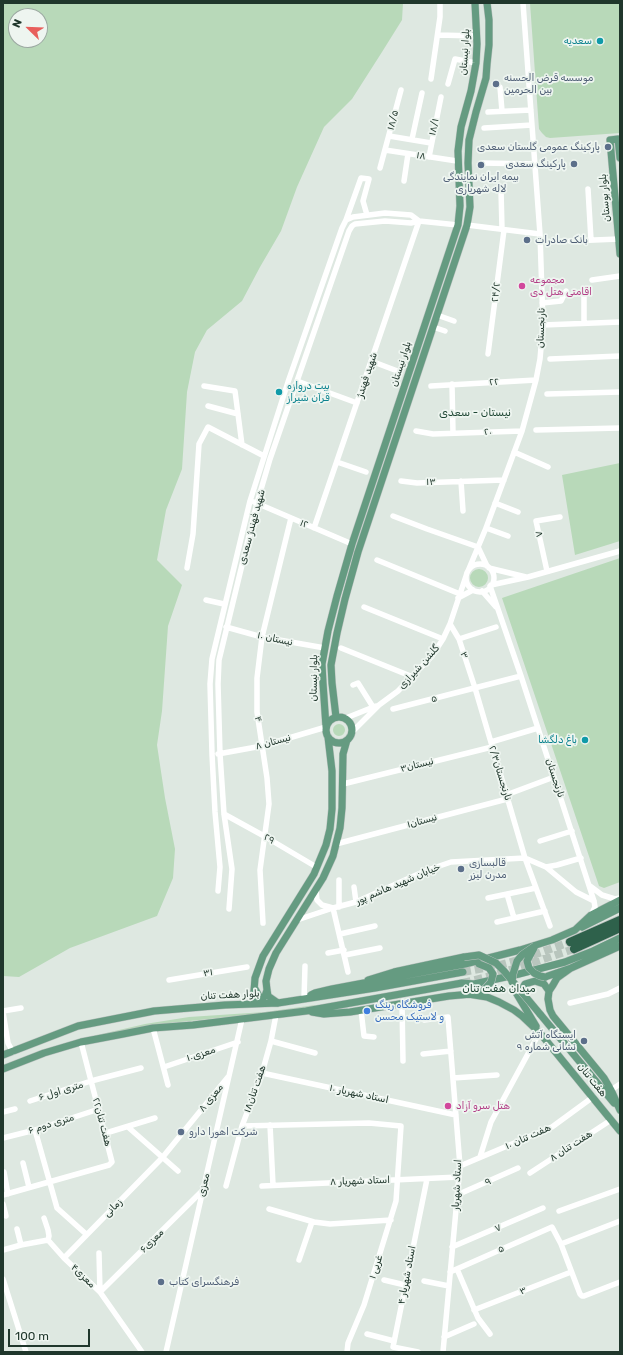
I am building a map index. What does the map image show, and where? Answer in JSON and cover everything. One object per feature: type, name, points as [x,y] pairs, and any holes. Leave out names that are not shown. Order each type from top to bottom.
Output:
[{"type":"highway","points":[[620,920],[572,946],[620,928]]},
{"type":"main road","name":"بلوار نیستان","points":[[326,727],[322,683],[322,664],[329,624],[352,544],[458,225],[460,206],[457,161],[461,127],[471,91],[476,63],[477,36],[475,3]]},
{"type":"main road","name":"بلوار نیستان","points":[[336,717],[332,683],[332,665],[336,633],[358,552],[467,225],[470,207],[468,163],[469,140],[486,78],[489,39],[487,3]]},
{"type":"main road","name":"بلوار بوستان","points":[[619,139],[610,140],[620,254]]},
{"type":"main road","points":[[619,139],[620,158]]},
{"type":"main road","points":[[253,1004],[255,978],[263,956],[314,874],[326,845],[330,829],[332,809],[332,771],[326,727],[330,721],[336,717],[346,718],[351,724],[352,732],[347,740],[343,754],[342,808],[336,844],[329,865],[316,891],[276,953],[269,969],[266,981],[268,996],[278,1003]]},
{"type":"main road","points":[[328,737],[334,742],[339,743],[347,740]]},
{"type":"main road","points":[[575,930],[591,915],[620,899]]},
{"type":"main road","points":[[304,999],[315,993],[357,985],[382,975],[535,946],[575,930],[620,908]]},
{"type":"main road","points":[[3,1069],[44,1053],[81,1042],[153,1028],[276,1016],[462,983],[474,984],[565,962],[620,938]]},
{"type":"main road","points":[[535,946],[528,961],[529,968],[534,973],[545,977],[571,968],[620,946]]},
{"type":"main road","points":[[535,946],[522,955],[514,967],[512,984],[538,1036]]},
{"type":"main road","points":[[464,960],[479,955],[496,963],[619,1109]]},
{"type":"main road","points":[[306,1011],[324,1014],[362,1010],[482,991],[491,982],[493,974],[489,968],[464,960]]},
{"type":"main road","points":[[520,1002],[520,992],[526,984],[535,981],[544,984],[550,991],[557,978],[571,968]]},
{"type":"main road","name":"بلوار هفت تنان","points":[[3,1055],[78,1026],[154,1011],[278,1003],[375,988],[463,972]]},
{"type":"main road","points":[[254,988],[260,998],[265,996],[267,990]]},
{"type":"main road","name":"هفت تنان","points":[[550,991],[549,1004],[553,1016],[611,1090],[619,1109]]},
{"type":"main road","name":"هفت تنان","points":[[468,994],[487,997],[514,1010],[593,1097],[620,1130]]},
{"type":"street","points":[[431,79],[438,35],[440,3]]},
{"type":"street","name":"نارنجستان","points":[[467,574],[496,503],[522,431],[536,380],[543,325],[540,234],[523,3]]},
{"type":"street","points":[[438,35],[477,36]]},
{"type":"street","points":[[448,84],[455,59],[476,63]]},
{"type":"street","points":[[500,87],[502,111]]},
{"type":"street","name":"۱۸/۵","points":[[380,168],[401,90]]},
{"type":"street","points":[[412,139],[422,93]]},
{"type":"street","name":"۱۸/۱","points":[[429,157],[441,97]]},
{"type":"street","points":[[488,112],[531,110]]},
{"type":"street","points":[[484,128],[532,125]]},
{"type":"street","points":[[389,136],[431,143]]},
{"type":"street","name":"۱۸","points":[[385,150],[457,161]]},
{"type":"street","points":[[404,181],[408,154]]},
{"type":"street","points":[[482,163],[535,164]]},
{"type":"street","points":[[346,220],[361,178],[369,179],[363,201],[367,216]]},
{"type":"street","name":"۲۴/۲","points":[[488,354],[503,229],[501,190]]},
{"type":"street","points":[[588,190],[591,240]]},
{"type":"street","name":"شهید فهندژ سعدی","points":[[218,891],[220,868],[215,812],[210,684],[212,659],[250,501],[264,456],[346,220],[354,217],[385,213],[411,215],[419,221]]},
{"type":"street","name":"شهید فهندژ سعدی","points":[[229,909],[232,869],[224,814],[220,754],[218,684],[219,660],[257,503],[297,381],[352,226],[355,224],[385,221],[411,223],[419,221],[458,225]]},
{"type":"street","name":"شهید فهندژ","points":[[314,528],[419,221]]},
{"type":"street","points":[[467,225],[540,234]]},
{"type":"street","points":[[570,241],[619,240]]},
{"type":"street","points":[[592,280],[620,276]]},
{"type":"street","points":[[542,303],[561,301],[566,291]]},
{"type":"street","points":[[584,296],[584,323]]},
{"type":"street","points":[[437,315],[454,321]]},
{"type":"street","points":[[543,325],[620,322]]},
{"type":"street","points":[[433,327],[445,331]]},
{"type":"street","points":[[550,359],[620,356]]},
{"type":"street","points":[[371,361],[400,372]]},
{"type":"street","name":"۲۲","points":[[431,386],[536,380]]},
{"type":"street","points":[[297,381],[357,403]]},
{"type":"street","points":[[452,384],[454,433]]},
{"type":"street","points":[[204,386],[235,391],[242,444]]},
{"type":"street","points":[[547,394],[620,392]]},
{"type":"street","points":[[208,406],[238,414]]},
{"type":"street","points":[[187,568],[193,534],[199,444],[208,427],[264,456]]},
{"type":"street","points":[[536,430],[620,428]]},
{"type":"street","name":"۲۰","points":[[416,431],[433,434],[522,431]]},
{"type":"street","points":[[514,452],[548,467]]},
{"type":"street","points":[[336,462],[366,472]]},
{"type":"street","points":[[462,511],[462,481],[504,480]]},
{"type":"street","name":"۱۳","points":[[401,481],[417,483],[462,481]]},
{"type":"street","name":"۱۲","points":[[250,501],[352,544]]},
{"type":"street","points":[[496,503],[518,512]]},
{"type":"street","points":[[393,516],[478,547],[493,576],[491,586]]},
{"type":"street","name":"۸","points":[[547,571],[536,521],[560,517]]},
{"type":"street","name":"۴","points":[[263,923],[260,870],[269,804],[267,778],[257,712],[257,678],[262,637],[291,518]]},
{"type":"street","points":[[486,528],[508,536]]},
{"type":"street","points":[[377,560],[410,573],[459,596],[473,590],[482,591],[491,586],[620,551]]},
{"type":"street","points":[[473,590],[467,584],[467,574],[474,565],[479,564],[528,577]]},
{"type":"street","name":"گلشن شیرازی","points":[[346,718],[376,706],[398,691],[432,656],[443,640],[450,624],[467,574]]},
{"type":"street","name":"نارنجستان","points":[[491,586],[594,901]]},
{"type":"street","points":[[482,591],[499,610]]},
{"type":"street","points":[[206,600],[224,604]]},
{"type":"street","points":[[364,606],[443,640]]},
{"type":"street","name":"۳","points":[[450,624],[458,639],[474,688]]},
{"type":"street","points":[[458,639],[496,626]]},
{"type":"street","name":"نیستان ۱۰","points":[[226,627],[262,637],[324,648]]},
{"type":"street","points":[[341,648],[412,677]]},
{"type":"street","name":"۵","points":[[393,710],[521,676]]},
{"type":"street","points":[[353,685],[358,683],[376,706]]},
{"type":"street","name":"۲/۳نارنجستان","points":[[474,688],[525,858],[550,926]]},
{"type":"street","name":"گلشن شیرازی","points":[[352,732],[376,706]]},
{"type":"street","name":"نیستان ۸","points":[[212,754],[220,754],[262,746],[326,727]]},
{"type":"street","name":"۳نیستان","points":[[343,784],[491,744],[538,728]]},
{"type":"street","name":"۱نیستان","points":[[336,844],[507,797],[554,777]]},
{"type":"street","name":"۲۹","points":[[224,814],[313,865]]},
{"type":"street","points":[[540,841],[572,831]]},
{"type":"street","name":"خیابان شهید هاشم پور","points":[[297,920],[356,902],[425,871],[451,862],[525,858],[546,867],[576,892],[594,901]]},
{"type":"street","points":[[546,867],[581,858]]},
{"type":"street","points":[[339,880],[336,907],[348,972]]},
{"type":"street","points":[[590,886],[602,895],[615,900],[620,899]]},
{"type":"street","points":[[354,887],[356,902]]},
{"type":"street","points":[[488,898],[536,888]]},
{"type":"street","points":[[316,891],[317,900],[322,905],[336,907]]},
{"type":"street","points":[[507,894],[514,918]]},
{"type":"street","points":[[591,915],[594,907],[594,901]]},
{"type":"street","points":[[496,922],[545,911]]},
{"type":"street","points":[[340,934],[375,926]]},
{"type":"street","points":[[328,953],[380,948]]},
{"type":"street","points":[[304,999],[305,966]]},
{"type":"street","name":"۳۱","points":[[169,980],[247,967]]},
{"type":"street","points":[[570,1003],[608,994],[620,988]]},
{"type":"street","points":[[402,1003],[403,1061]]},
{"type":"street","points":[[13,1052],[6,1043],[3,1012],[21,1008]]},
{"type":"street","points":[[362,1010],[364,1036],[374,1037]]},
{"type":"street","name":"هفت تنان۱۸","points":[[226,1186],[242,1126],[262,1073],[276,1016]]},
{"type":"street","name":"استاد شهریار","points":[[424,1020],[448,1017],[460,1166],[443,1352]]},
{"type":"street","name":"معزی","points":[[166,1352],[238,1042],[242,1019]]},
{"type":"street","points":[[153,1028],[168,1085]]},
{"type":"street","points":[[480,1157],[491,1122],[538,1036]]},
{"type":"street","points":[[271,1041],[315,1053]]},
{"type":"street","name":"۲۲هفت تنان","points":[[49,1182],[109,1165],[112,1162],[106,1133],[81,1042]]},
{"type":"street","name":"۱۰معزی","points":[[164,1067],[238,1042]]},
{"type":"street","points":[[423,1054],[451,1051]]},
{"type":"street","name":"۶ متری اول","points":[[30,1100],[91,1081],[141,1068]]},
{"type":"street","name":"استاد شهریار ۱۰","points":[[262,1073],[456,1115]]},
{"type":"street","name":"معزی ۸","points":[[162,1158],[230,1075]]},
{"type":"street","points":[[453,1078],[497,1075]]},
{"type":"street","points":[[611,1090],[620,1084]]},
{"type":"street","name":"هفت تنان ۱۰","points":[[460,1166],[552,1127],[593,1097]]},
{"type":"street","points":[[3,1112],[15,1109]]},
{"type":"street","name":"۶ متری دوم","points":[[3,1138],[35,1130],[99,1109]]},
{"type":"street","points":[[106,1133],[155,1118]]},
{"type":"street","name":"هفت تنان ۸","points":[[530,1173],[611,1120]]},
{"type":"street","name":"۱ غربی","points":[[270,1125],[369,1123],[401,1126],[396,1201],[364,1305],[348,1343],[347,1352]]},
{"type":"street","points":[[242,1126],[270,1125],[273,1185]]},
{"type":"street","points":[[128,1127],[178,1171]]},
{"type":"street","points":[[35,1130],[56,1208],[86,1234]]},
{"type":"street","name":"زمانی","points":[[64,1258],[162,1158]]},
{"type":"street","points":[[23,1163],[29,1187]]},
{"type":"street","name":"۹","points":[[457,1195],[518,1168]]},
{"type":"street","points":[[4,1172],[6,1194],[49,1182]]},
{"type":"street","name":"استاد شهریار ۸","points":[[262,1186],[459,1177]]},
{"type":"street","name":"استاد شهریار ۴","points":[[394,1341],[427,1179]]},
{"type":"street","points":[[559,1211],[620,1189]]},
{"type":"street","name":"۶معزی","points":[[100,1292],[203,1190]]},
{"type":"street","points":[[3,1204],[6,1216]]},
{"type":"street","name":"۷","points":[[452,1247],[543,1208]]},
{"type":"street","points":[[269,1209],[312,1222],[330,1224],[390,1220]]},
{"type":"street","points":[[3,1250],[48,1240],[48,1230],[44,1218]]},
{"type":"street","points":[[620,1221],[561,1244],[571,1272],[582,1296],[620,1282]]},
{"type":"street","points":[[299,1260],[312,1222]]},
{"type":"street","name":"۵","points":[[450,1272],[552,1227],[561,1244]]},
{"type":"street","points":[[16,1229],[21,1245]]},
{"type":"street","name":"۴معزی","points":[[48,1240],[64,1258],[100,1292],[142,1352]]},
{"type":"street","points":[[99,1253],[100,1292]]},
{"type":"street","points":[[457,1269],[478,1318],[490,1334]]},
{"type":"street","name":"۳","points":[[474,1310],[571,1272]]},
{"type":"street","points":[[3,1279],[5,1291],[26,1352]]},
{"type":"street","points":[[384,1280],[405,1285]]},
{"type":"street","points":[[424,1281],[449,1286]]},
{"type":"street","points":[[444,1337],[474,1324]]},
{"type":"street","points":[[367,1334],[394,1341],[393,1347],[418,1352]]},
{"type":"green space","points":[[3,3],[403,3],[402,20],[382,52],[352,99],[324,127],[297,187],[281,231],[242,301],[207,330],[195,352],[187,392],[182,469],[166,510],[157,560],[182,585],[168,626],[162,711],[157,745],[175,849],[173,878],[157,916],[70,948],[19,977],[3,976]]},
{"type":"green space","points":[[530,3],[620,3],[620,133],[550,138],[546,137],[539,129]]},
{"type":"green space","points":[[620,463],[620,541],[575,555],[562,475]]},
{"type":"green space","name":"باغ دلگشا","points":[[620,558],[620,882],[604,888],[599,886],[502,598]]},
{"type":"green space","points":[[475,569],[483,569],[488,574],[486,585],[483,587],[475,587],[470,582],[470,574]]},
{"type":"green space","points":[[337,724],[341,724],[345,730],[341,736],[337,736],[333,732],[333,728]]},
{"type":"green space","points":[[315,1005],[316,1008],[170,1023],[105,1035],[3,1067],[3,1065],[66,1043],[145,1024],[189,1017],[265,1012]]},
{"type":"tunnel","points":[[463,972],[522,959],[570,942]]},
{"type":"tunnel","points":[[463,983],[495,975],[574,949]]},
{"type":"place","name":"سعدیه","points":[[600,41]]},
{"type":"place","name":"موسسه قرض الحسنه بین الحرمین","points":[[496,84]]},
{"type":"place","name":"پارکینگ عمومی گلستان سعدی","points":[[608,147]]},
{"type":"place","name":"پارکینگ سعدی","points":[[574,164]]},
{"type":"place","name":"بیمه ایران نمایندگی لاله شهریاری","points":[[481,165]]},
{"type":"place","name":"بانک صادرات","points":[[527,240]]},
{"type":"place","name":"مجموعه اقامتی هتل دی","points":[[522,286]]},
{"type":"place","name":"بیت دروازه قرآن شیراز","points":[[279,392]]},
{"type":"place","name":"باغ دلگشا","points":[[585,740]]},
{"type":"place","name":"قالبسازی مدرن لیزر","points":[[461,869]]},
{"type":"place","name":"فروشگاه رینگ و لاستیک محسن","points":[[367,1011]]},
{"type":"place","name":"ایستگاه آتش نشانی شماره ۹","points":[[584,1041]]},
{"type":"place","name":"هتل سرو آزاد","points":[[448,1106]]},
{"type":"place","name":"شرکت اهورا دارو","points":[[181,1132]]},
{"type":"place","name":"فرهنگسرای کتاب","points":[[161,1282]]},
{"type":"district","name":"نیستان - سعدی","points":[[475,413]]},
{"type":"district","name":"میدان هفت تنان","points":[[499,989]]}]
